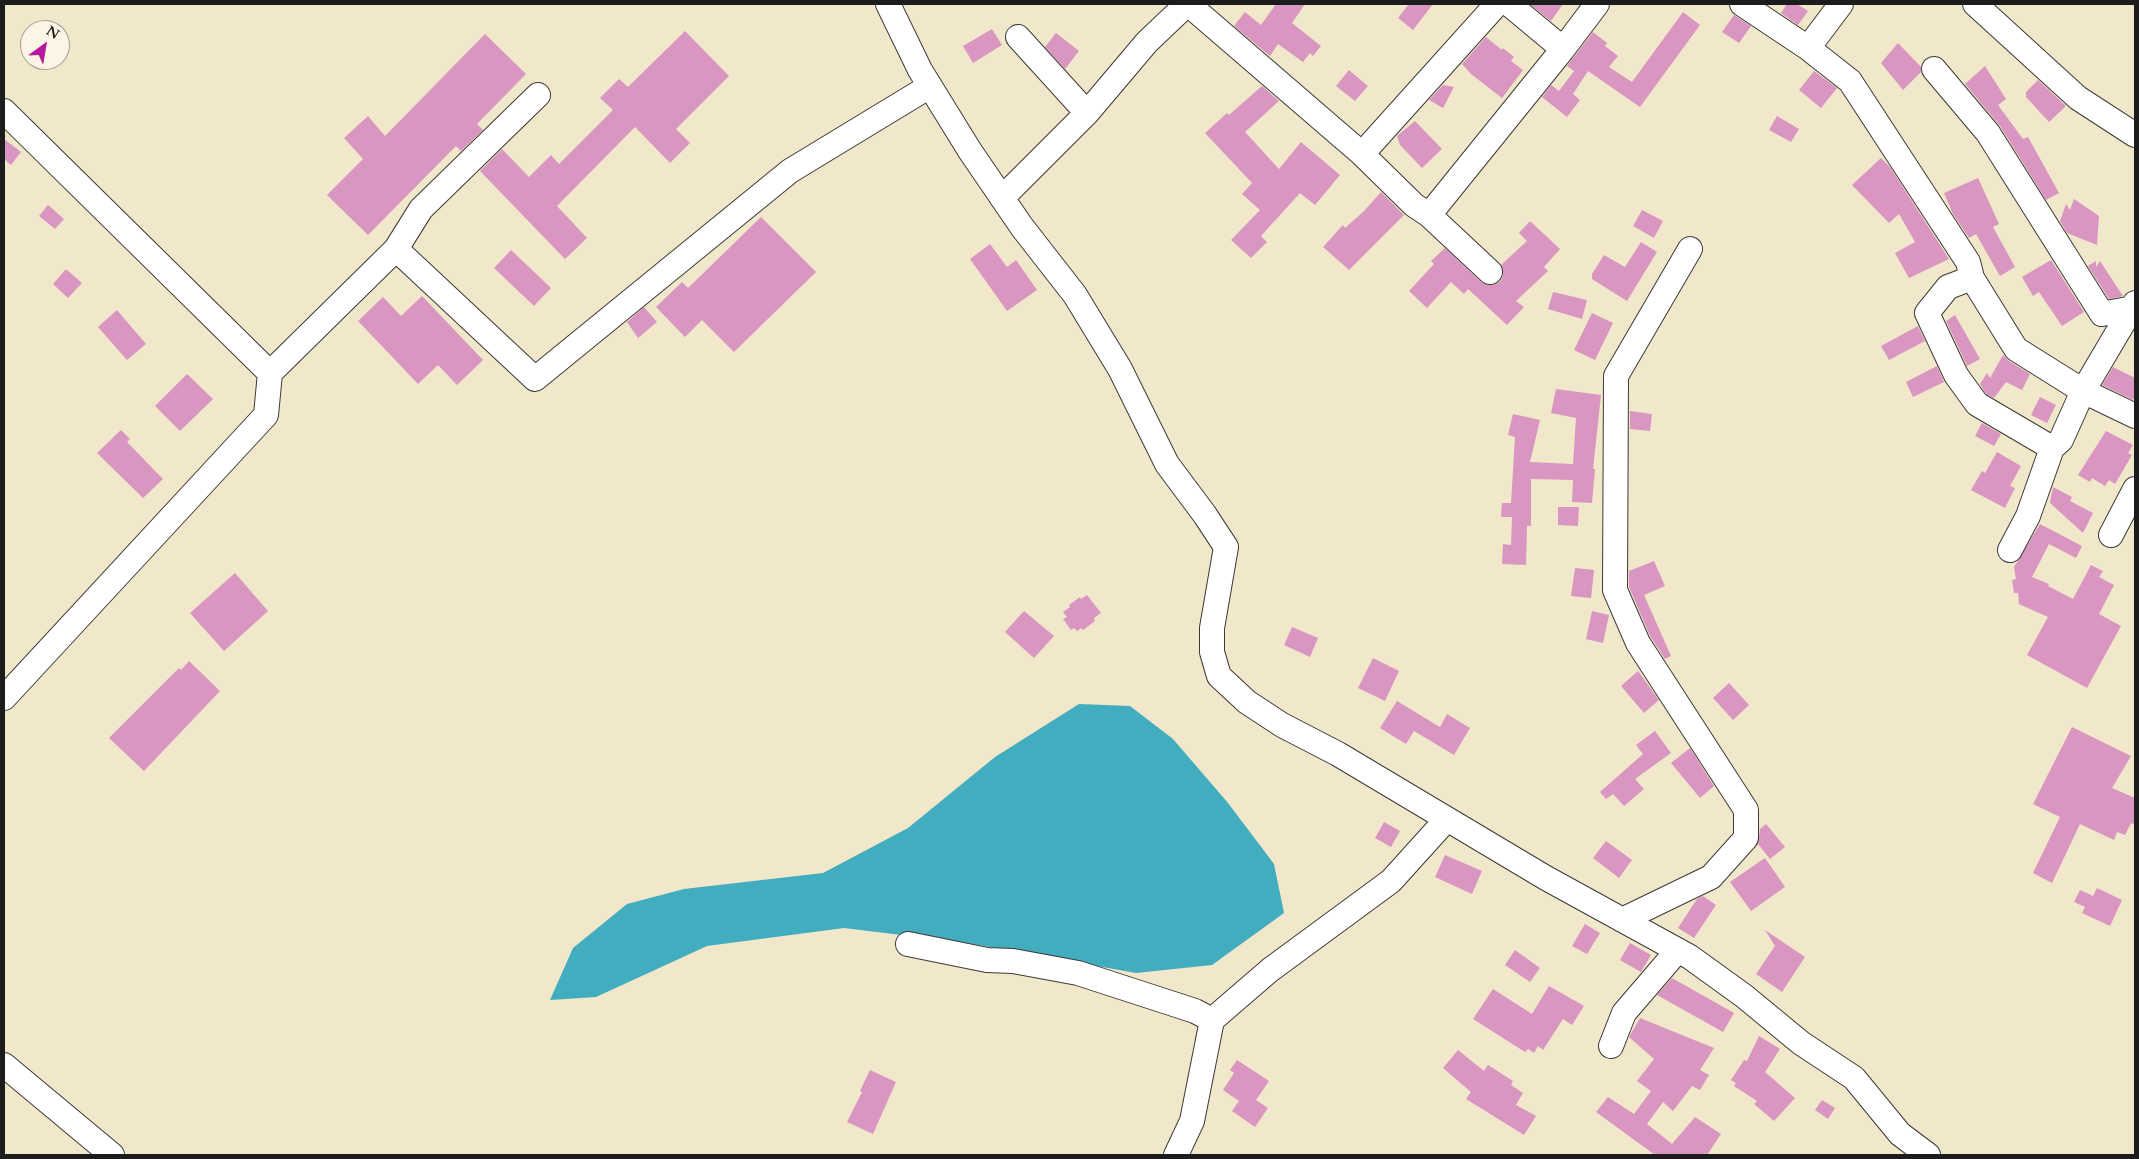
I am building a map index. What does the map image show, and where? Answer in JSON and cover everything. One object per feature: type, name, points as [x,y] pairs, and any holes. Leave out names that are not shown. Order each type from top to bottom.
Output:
[{"type":"street","points":[[888,4],[920,70],[1002,198],[1075,295],[1120,369],[1167,464],[1226,547],[1212,628],[1212,652],[1219,676],[1247,702],[1282,725],[1338,754],[1622,920],[1690,957],[1744,996],[1801,1043],[1854,1078],[1900,1134],[1928,1155]]},
{"type":"street","points":[[1002,198],[1087,113],[1147,42],[1188,4],[1362,154],[1414,205],[1429,215],[1490,272]]},
{"type":"street","points":[[1362,154],[1497,4]]},
{"type":"street","points":[[1509,4],[1563,49]]},
{"type":"street","points":[[1429,215],[1597,4]]},
{"type":"street","points":[[1742,4],[1808,48],[1850,81],[1968,262],[1972,278],[2016,349],[2083,391],[2135,416]]},
{"type":"street","points":[[1808,48],[1841,4]]},
{"type":"street","points":[[1975,4],[2078,98],[2135,135]]},
{"type":"street","points":[[1018,37],[1087,113]]},
{"type":"street","points":[[1934,70],[1988,133],[2102,314],[2134,307]]},
{"type":"street","points":[[396,249],[535,379],[790,170],[930,86]]},
{"type":"street","points":[[4,698],[266,415],[270,373],[396,249],[421,209],[538,96]]},
{"type":"street","points":[[4,111],[270,373]]},
{"type":"street","points":[[1622,920],[1711,877],[1746,838],[1746,810],[1638,643],[1615,590],[1616,376],[1690,249]]},
{"type":"street","points":[[1972,278],[1948,287],[1928,313],[1956,375],[1977,404],[2052,448]]},
{"type":"street","points":[[2010,550],[2028,516],[2052,448],[2061,440],[2083,391],[2134,307]]},
{"type":"street","points":[[2111,535],[2135,489]]},
{"type":"street","points":[[1176,1155],[1192,1121],[1212,1020],[1270,970],[1391,881],[1447,819]]},
{"type":"street","points":[[908,944],[987,960],[1014,961],[1078,973],[1195,1011],[1212,1020]]},
{"type":"street","points":[[1611,1046],[1624,1013],[1678,950]]},
{"type":"street","points":[[4,1065],[112,1155]]},
{"type":"water","points":[[1079,704],[1130,706],[1173,739],[1228,803],[1274,864],[1284,913],[1212,965],[1136,973],[967,943],[844,928],[707,946],[596,997],[550,1000],[573,948],[627,904],[684,889],[823,873],[908,828],[995,757]]},
{"type":"building","points":[[1276,4],[1305,4],[1292,23],[1321,46],[1313,56],[1310,53],[1303,62],[1278,44],[1270,56],[1234,26],[1245,12],[1261,25]]},
{"type":"building","points":[[1409,4],[1433,4],[1413,30],[1398,18]]},
{"type":"building","points":[[1530,4],[1563,4],[1551,21]]},
{"type":"building","points":[[1787,4],[1797,4],[1808,11],[1798,25],[1781,13]]},
{"type":"building","points":[[1683,12],[1700,25],[1640,107],[1588,71],[1573,94],[1580,100],[1567,117],[1542,97],[1551,85],[1559,91],[1574,71],[1567,66],[1593,32],[1607,43],[1605,46],[1618,56],[1609,67],[1632,82]]},
{"type":"building","points":[[1734,15],[1751,26],[1739,43],[1722,32]]},
{"type":"building","points":[[992,29],[1002,45],[973,63],[963,46]]},
{"type":"building","points":[[685,31],[729,76],[676,129],[690,143],[670,163],[635,127],[557,206],[587,238],[565,259],[480,171],[502,149],[529,177],[551,155],[559,164],[613,110],[600,98],[619,79],[628,87]]},
{"type":"building","points":[[1056,33],[1079,51],[1065,69],[1045,47]]},
{"type":"building","points":[[485,34],[526,74],[477,124],[483,130],[461,151],[456,146],[368,235],[327,195],[363,159],[344,138],[368,116],[385,136]]},
{"type":"building","points":[[1486,37],[1514,57],[1511,61],[1523,70],[1502,98],[1471,74],[1462,64]]},
{"type":"building","points":[[1898,43],[1921,67],[1921,72],[1903,90],[1881,63]]},
{"type":"building","points":[[1985,66],[2006,99],[1998,105],[2023,139],[2028,137],[2059,193],[2046,200],[2000,126],[1965,84]]},
{"type":"building","points":[[1349,70],[1368,86],[1355,101],[1336,86]]},
{"type":"building","points":[[1814,71],[1837,88],[1821,108],[1799,90]]},
{"type":"building","points":[[2038,80],[2066,106],[2049,122],[2026,97],[2026,92]]},
{"type":"building","points":[[1443,85],[1454,87],[1443,108],[1429,100]]},
{"type":"building","points":[[1262,86],[1279,101],[1245,132],[1279,169],[1301,142],[1340,175],[1315,205],[1300,193],[1261,236],[1267,242],[1251,258],[1231,240],[1260,210],[1242,194],[1252,183],[1205,133]]},
{"type":"building","points":[[1777,116],[1799,129],[1791,142],[1769,130]]},
{"type":"building","points":[[1415,121],[1442,149],[1422,168],[1400,145],[1397,136]]},
{"type":"building","points":[[4,139],[21,152],[11,165],[4,159]]},
{"type":"building","points":[[1881,158],[1890,167],[1949,259],[1909,278],[1895,253],[1915,242],[1899,214],[1889,223],[1852,185]]},
{"type":"building","points":[[1978,178],[1999,224],[1993,227],[2015,267],[2000,276],[1976,234],[1969,238],[1953,214],[1944,193]]},
{"type":"building","points":[[1381,192],[1404,215],[1349,270],[1323,247],[1343,225],[1345,228]]},
{"type":"building","points":[[2074,199],[2099,216],[2097,245],[2067,233],[2060,221],[2066,204],[2070,210]]},
{"type":"building","points":[[48,205],[64,219],[55,229],[39,216]]},
{"type":"building","points":[[1642,210],[1663,221],[1654,238],[1633,226]]},
{"type":"building","points":[[761,217],[816,272],[734,352],[702,320],[685,337],[656,307],[682,282],[688,288]]},
{"type":"building","points":[[1530,221],[1560,249],[1544,267],[1548,271],[1516,301],[1524,307],[1507,325],[1468,289],[1464,294],[1451,282],[1427,308],[1409,291],[1434,264],[1431,261],[1445,248],[1481,282],[1487,285],[1494,285],[1500,282],[1503,276],[1501,265],[1527,241],[1519,233]]},
{"type":"building","points":[[1641,242],[1657,252],[1627,301],[1592,279],[1592,274],[1604,255],[1625,267]]},
{"type":"building","points":[[990,244],[1007,267],[1016,260],[1037,290],[1007,311],[970,259]]},
{"type":"building","points":[[511,250],[551,288],[534,306],[494,268]]},
{"type":"building","points":[[2051,260],[2084,312],[2062,326],[2039,292],[2033,296],[2022,277]]},
{"type":"building","points":[[2096,261],[2096,267],[2100,261],[2123,296],[2109,299],[2088,266]]},
{"type":"building","points":[[66,269],[82,283],[68,298],[53,284]]},
{"type":"building","points":[[1553,292],[1587,300],[1582,319],[1548,309]]},
{"type":"building","points":[[422,296],[483,360],[457,385],[438,365],[418,384],[358,321],[383,297],[401,316]]},
{"type":"building","points":[[644,307],[657,322],[638,338],[627,322]]},
{"type":"building","points":[[117,310],[146,344],[127,360],[98,327]]},
{"type":"building","points":[[1592,313],[1613,323],[1595,360],[1574,350]]},
{"type":"building","points":[[1955,315],[1980,359],[1967,366],[1946,321]]},
{"type":"building","points":[[1918,326],[1925,341],[1889,360],[1881,346]]},
{"type":"building","points":[[2003,355],[2030,374],[2022,390],[2006,382],[1994,398],[1986,394],[1980,384],[1987,373],[1990,378]]},
{"type":"building","points":[[1937,366],[1944,382],[1913,397],[1906,382]]},
{"type":"building","points":[[2113,367],[2135,378],[2135,395],[2133,400],[2102,385]]},
{"type":"building","points":[[187,374],[213,399],[180,431],[155,406]]},
{"type":"building","points":[[1556,389],[1601,395],[1593,469],[1595,469],[1592,503],[1572,502],[1573,480],[1531,479],[1531,526],[1527,526],[1526,565],[1502,564],[1503,544],[1511,545],[1512,517],[1501,517],[1502,503],[1511,503],[1515,437],[1508,435],[1513,414],[1540,420],[1530,462],[1573,464],[1576,418],[1551,413]]},
{"type":"building","points":[[2040,397],[2056,405],[2047,423],[2031,415]]},
{"type":"building","points":[[1630,411],[1652,414],[1650,431],[1630,429]]},
{"type":"building","points":[[1982,423],[2001,434],[1994,446],[1975,436]]},
{"type":"building","points":[[121,430],[130,439],[127,442],[163,479],[143,498],[97,453]]},
{"type":"building","points":[[2106,431],[2133,445],[2128,453],[2132,455],[2115,484],[2109,480],[2105,486],[2092,478],[2090,482],[2078,475]]},
{"type":"building","points":[[1997,452],[2021,466],[2010,486],[2015,488],[2005,508],[1971,490],[1982,471],[1985,473]]},
{"type":"building","points":[[2053,487],[2072,497],[2070,501],[2093,513],[2083,533],[2050,503]]},
{"type":"building","points":[[1558,507],[1579,507],[1578,526],[1558,525]]},
{"type":"building","points":[[2040,524],[2082,546],[2076,558],[2049,544],[2032,577],[2049,584],[2048,586],[2073,599],[2091,565],[2103,571],[2099,577],[2114,585],[2099,614],[2121,626],[2087,688],[2027,655],[2048,617],[2019,604],[2018,593],[2014,593],[2012,580],[2016,579],[2014,567]]},
{"type":"building","points":[[1654,561],[1665,586],[1644,595],[1671,656],[1665,659],[1650,636],[1629,587],[1629,571]]},
{"type":"building","points":[[1575,568],[1594,570],[1591,598],[1571,596]]},
{"type":"building","points":[[235,573],[268,611],[224,651],[190,613]]},
{"type":"building","points":[[1087,595],[1101,613],[1094,618],[1095,621],[1083,630],[1081,628],[1077,631],[1074,628],[1071,630],[1063,619],[1067,617],[1063,612],[1080,597],[1081,599]]},
{"type":"building","points":[[1024,611],[1054,636],[1034,658],[1005,632]]},
{"type":"building","points":[[1592,611],[1609,615],[1603,643],[1586,639]]},
{"type":"building","points":[[1292,627],[1318,638],[1310,657],[1284,645]]},
{"type":"building","points":[[1373,658],[1399,671],[1385,701],[1358,688]]},
{"type":"building","points":[[189,661],[220,691],[144,771],[109,738],[179,668],[181,670]]},
{"type":"building","points":[[1638,671],[1659,700],[1644,713],[1621,686]]},
{"type":"building","points":[[1729,683],[1749,705],[1733,720],[1713,698]]},
{"type":"building","points":[[1397,701],[1440,727],[1447,714],[1470,728],[1454,755],[1414,731],[1406,744],[1380,728]]},
{"type":"building","points":[[2072,727],[2131,756],[2112,788],[2135,798],[2135,825],[2131,823],[2125,835],[2117,832],[2114,840],[2080,824],[2052,883],[2033,873],[2060,817],[2033,804]]},
{"type":"building","points":[[1655,731],[1671,753],[1635,779],[1644,789],[1624,806],[1613,794],[1606,799],[1600,792],[1643,754],[1636,745]]},
{"type":"building","points":[[1690,748],[1714,786],[1700,798],[1671,763]]},
{"type":"building","points":[[1384,822],[1400,831],[1391,847],[1375,838]]},
{"type":"building","points":[[1766,824],[1785,847],[1770,859],[1758,844],[1760,829]]},
{"type":"building","points":[[1606,841],[1632,860],[1619,878],[1593,858]]},
{"type":"building","points":[[1445,855],[1482,871],[1472,894],[1435,877]]},
{"type":"building","points":[[1765,858],[1785,887],[1751,911],[1730,882]]},
{"type":"building","points":[[2097,888],[2122,900],[2110,926],[2082,913],[2085,907],[2074,902],[2080,890],[2093,896]]},
{"type":"building","points":[[1703,896],[1716,905],[1694,938],[1678,928],[1697,899]]},
{"type":"building","points":[[1585,924],[1600,933],[1587,954],[1572,946]]},
{"type":"building","points":[[1765,930],[1805,957],[1782,992],[1756,974],[1775,946]]},
{"type":"building","points":[[1630,943],[1651,955],[1641,972],[1620,960]]},
{"type":"building","points":[[1515,950],[1540,968],[1530,982],[1505,965]]},
{"type":"building","points":[[1672,978],[1734,1013],[1723,1032],[1657,995]]},
{"type":"building","points":[[1549,986],[1584,1006],[1572,1025],[1563,1019],[1543,1050],[1538,1046],[1534,1053],[1528,1049],[1525,1052],[1473,1019],[1493,989],[1532,1014]]},
{"type":"building","points":[[1640,1018],[1714,1048],[1700,1070],[1709,1075],[1700,1090],[1692,1086],[1673,1111],[1663,1102],[1647,1124],[1672,1144],[1695,1117],[1721,1134],[1707,1155],[1655,1155],[1596,1112],[1608,1097],[1634,1114],[1651,1091],[1637,1081],[1654,1059],[1629,1037]]},
{"type":"building","points":[[1759,1036],[1780,1049],[1765,1072],[1795,1098],[1774,1121],[1754,1104],[1757,1101],[1734,1086],[1736,1083],[1731,1080],[1744,1060],[1747,1061]]},
{"type":"building","points":[[1458,1050],[1484,1071],[1488,1065],[1513,1081],[1511,1085],[1523,1093],[1516,1105],[1536,1116],[1524,1135],[1466,1099],[1471,1092],[1443,1068]]},
{"type":"building","points":[[1237,1060],[1269,1081],[1256,1100],[1268,1108],[1255,1127],[1232,1111],[1239,1101],[1223,1090],[1234,1073],[1230,1070]]},
{"type":"building","points":[[870,1070],[896,1082],[873,1134],[847,1122],[862,1092],[860,1091]]},
{"type":"building","points":[[1822,1100],[1835,1108],[1828,1119],[1815,1110]]}]
